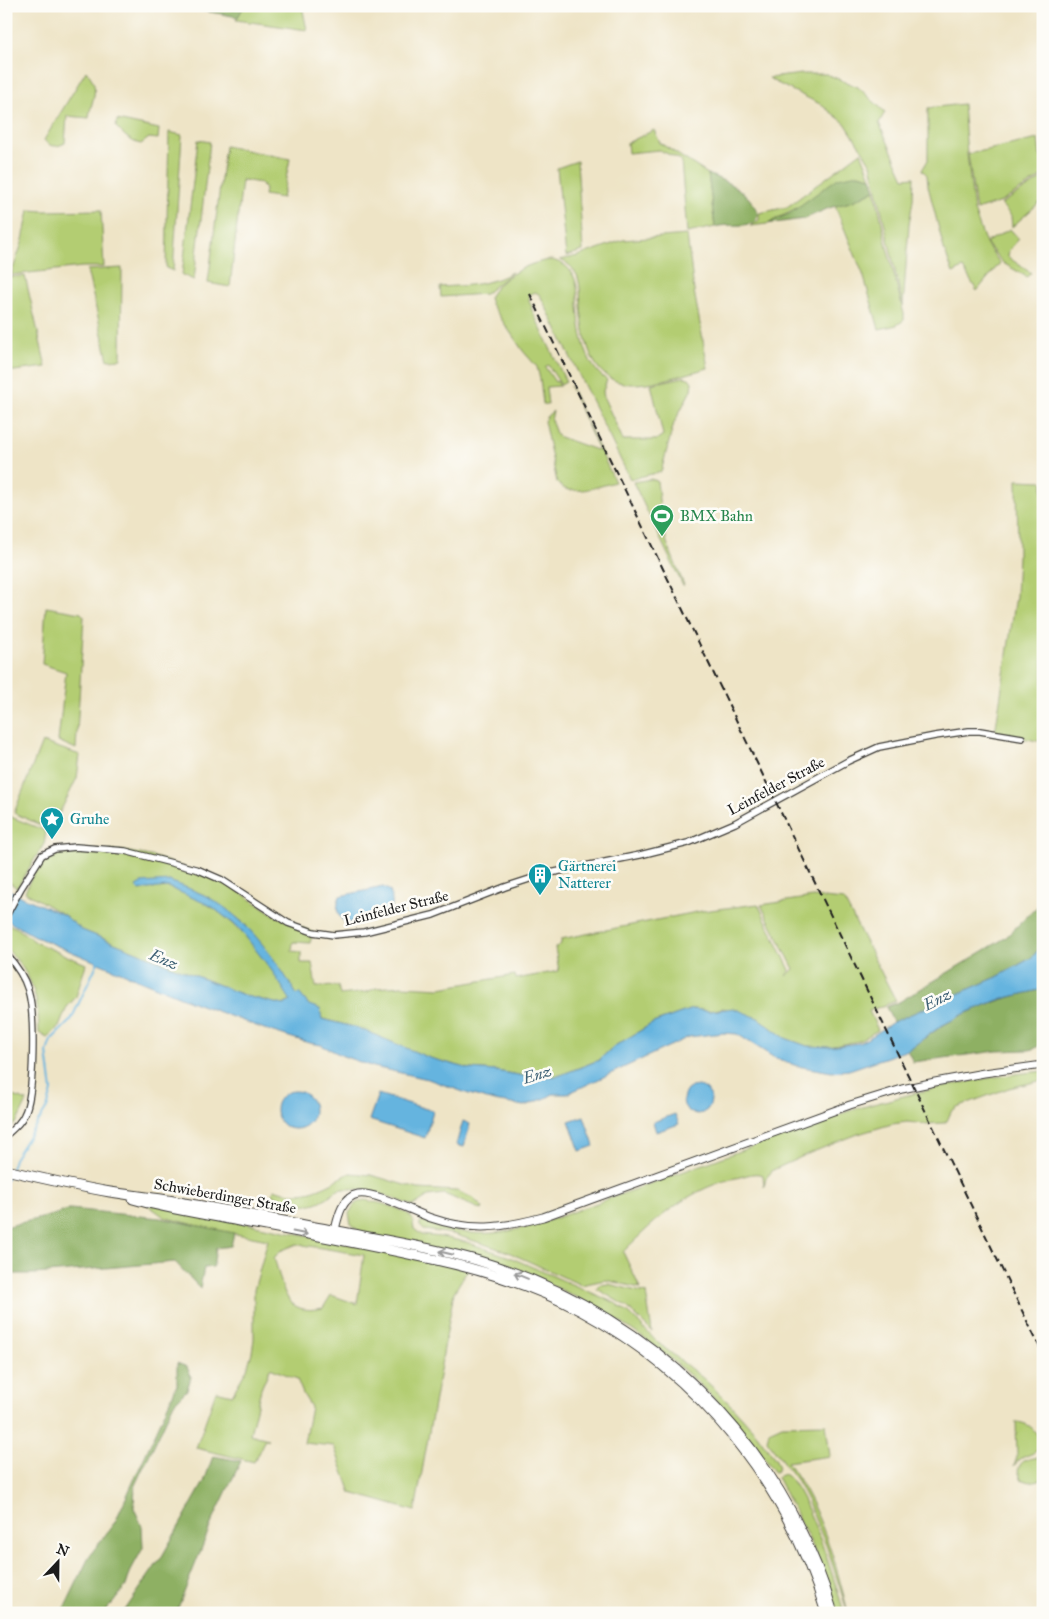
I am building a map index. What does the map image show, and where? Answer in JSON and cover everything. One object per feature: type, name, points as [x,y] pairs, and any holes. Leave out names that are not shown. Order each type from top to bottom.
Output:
[{"type":"main road","name":"Schwieberdinger Straße","points":[[6,1170],[110,1192],[171,1200],[333,1234],[448,1253],[512,1272],[559,1292],[602,1315],[661,1355],[694,1384],[723,1414],[765,1468],[800,1528],[818,1570],[833,1613]]},
{"type":"main road","name":"Schwieberdinger Straße","points":[[110,1192],[145,1203],[322,1237],[333,1234]]},
{"type":"main road","points":[[333,1234],[345,1241],[452,1264],[490,1274],[529,1288],[581,1310],[654,1359],[688,1387],[714,1415],[760,1472],[794,1531],[826,1613]]},
{"type":"street","name":"Leinfelder Straße","points":[[6,916],[21,888],[42,856],[56,849],[76,847],[125,851],[199,870],[222,880],[276,916],[300,928],[327,934],[356,933],[433,915],[505,887],[545,874],[655,852],[688,843],[735,823],[848,762],[880,747],[969,731],[1022,738]]},
{"type":"street","points":[[6,954],[22,975],[30,1000],[33,1027],[28,1105],[22,1120],[6,1135]]},
{"type":"street","points":[[333,1234],[345,1202],[352,1196],[362,1194],[458,1225],[477,1228],[514,1225],[543,1217],[816,1117],[894,1092],[971,1075],[1043,1065]]},
{"type":"green space","points":[[189,6],[244,6],[238,17],[199,10]]},
{"type":"green space","points":[[244,6],[302,6],[307,30],[236,20]]},
{"type":"green space","points":[[86,71],[91,77],[95,88],[89,118],[67,116],[65,143],[51,146],[44,140]]},
{"type":"green space","points":[[802,74],[826,74],[858,87],[885,112],[879,123],[904,178],[914,177],[903,306],[871,164],[845,123],[820,104],[769,78]]},
{"type":"green space","points":[[963,104],[974,211],[986,244],[1000,263],[977,291],[963,268],[953,273],[944,249],[927,175],[922,170],[928,160],[928,108]]},
{"type":"green space","points":[[117,120],[159,129],[158,139],[149,138],[141,144],[133,141],[116,127]]},
{"type":"green space","points":[[654,130],[660,143],[708,174],[715,227],[687,233],[681,160],[659,150],[628,153],[627,143]]},
{"type":"green space","points":[[169,132],[182,135],[173,271],[166,268]]},
{"type":"green space","points":[[1038,139],[1040,155],[1043,159],[1043,176],[1001,202],[976,210],[968,154]]},
{"type":"green space","points":[[198,140],[210,142],[194,280],[182,275]]},
{"type":"green space","points":[[225,146],[290,159],[282,198],[264,195],[265,190],[261,183],[242,180],[230,287],[208,283]]},
{"type":"green space","points":[[861,152],[871,177],[858,174],[767,224],[750,226],[759,220],[759,213],[787,207]]},
{"type":"green space","points":[[577,161],[583,251],[566,256],[557,168]]},
{"type":"green space","points":[[708,174],[738,189],[750,199],[758,214],[755,222],[746,225],[715,227]]},
{"type":"green space","points":[[858,174],[871,177],[875,190],[853,201],[829,208],[804,219],[767,224],[790,213],[838,178]]},
{"type":"green space","points":[[1043,178],[1043,205],[1039,203],[1012,227],[1011,216],[1001,204]]},
{"type":"green space","points":[[875,190],[904,314],[904,320],[897,325],[879,329],[863,274],[835,206],[853,201]]},
{"type":"green space","points":[[29,210],[101,210],[104,267],[82,267],[11,275],[23,240]]},
{"type":"green space","points":[[1010,229],[1019,239],[1009,250],[1008,257],[1031,273],[1027,277],[1003,263],[987,244],[987,242]]},
{"type":"green space","points":[[687,235],[694,291],[708,368],[654,382],[636,384],[621,383],[609,378],[593,359],[588,347],[582,319],[580,286],[577,275],[570,266],[560,260],[578,256],[623,240]]},
{"type":"green space","points":[[552,260],[567,267],[575,280],[578,293],[580,326],[588,357],[599,374],[607,380],[603,391],[604,398],[623,440],[656,440],[663,435],[651,384],[684,377],[689,378],[692,382],[691,390],[674,423],[661,472],[630,479],[540,295],[535,292],[530,294],[531,308],[566,382],[561,385],[548,365],[545,367],[560,386],[546,387],[548,405],[543,404],[537,367],[523,351],[491,304],[489,298],[493,291],[507,277],[525,267]]},
{"type":"green space","points":[[122,268],[121,359],[108,360],[87,270]]},
{"type":"green space","points":[[512,272],[485,294],[441,297],[440,287],[486,282]]},
{"type":"green space","points":[[25,276],[46,367],[6,372],[6,277]]},
{"type":"green space","points":[[570,386],[615,482],[576,491],[568,490],[557,482],[544,421],[553,411],[551,420],[557,436],[599,451]]},
{"type":"green space","name":"BMX Bahn","points":[[651,479],[657,481],[667,543],[683,586],[633,482]]},
{"type":"green space","points":[[1017,480],[1043,481],[1043,742],[995,733],[1016,596],[1018,556]]},
{"type":"green space","points":[[46,607],[81,613],[84,616],[76,749],[58,741],[66,672],[42,664]]},
{"type":"green space","points":[[42,742],[80,755],[77,778],[51,830],[14,813]]},
{"type":"green space","points":[[6,815],[46,832],[44,844],[17,888],[6,880]]},
{"type":"green space","points":[[72,850],[125,851],[155,857],[222,880],[276,916],[313,932],[310,943],[293,942],[292,951],[301,952],[301,963],[312,963],[316,987],[338,986],[340,995],[367,992],[376,988],[402,986],[440,988],[515,975],[516,979],[559,971],[555,948],[561,944],[561,939],[702,911],[758,904],[790,970],[786,976],[794,969],[761,905],[813,897],[844,900],[896,1001],[869,1011],[878,1030],[859,1041],[829,1047],[807,1046],[785,1038],[758,1018],[723,1008],[710,1011],[692,1009],[653,1023],[613,1047],[599,1060],[558,1076],[530,1077],[470,1069],[430,1058],[358,1028],[322,1019],[299,994],[297,995],[279,967],[244,923],[202,894],[169,881],[139,890],[159,887],[170,888],[190,895],[226,917],[255,947],[291,1000],[283,1005],[246,996],[82,930],[64,915],[25,892],[33,875],[47,858],[54,854]]},
{"type":"green space","points":[[1043,901],[1043,945],[1031,958],[997,977],[893,1022],[886,1007],[899,1002],[1005,938]]},
{"type":"green space","points":[[7,924],[17,928],[37,943],[86,964],[76,997],[67,1007],[59,1027],[47,1038],[39,1033],[35,997],[28,977],[6,948]]},
{"type":"green space","points":[[1043,989],[1043,1043],[1034,1049],[997,1051],[913,1062],[907,1050],[954,1019],[991,1003]]},
{"type":"green space","points":[[1043,1071],[1043,1080],[1009,1088],[957,1107],[951,1112],[944,1123],[925,1124],[907,1122],[892,1124],[858,1134],[810,1153],[773,1170],[766,1178],[764,1187],[763,1175],[752,1174],[722,1182],[690,1196],[662,1216],[623,1252],[640,1288],[605,1280],[581,1285],[508,1252],[453,1234],[424,1230],[420,1226],[420,1223],[423,1221],[440,1227],[469,1233],[502,1232],[523,1228],[545,1222],[852,1110],[947,1086]]},
{"type":"green space","points":[[6,1093],[27,1101],[17,1122],[6,1131]]},
{"type":"green space","points":[[350,1173],[371,1175],[418,1189],[457,1191],[473,1198],[483,1208],[482,1210],[444,1194],[428,1196],[413,1206],[379,1193],[352,1189],[339,1190],[312,1204],[299,1204],[272,1195],[274,1189],[295,1193],[314,1190]]},
{"type":"green space","points":[[364,1200],[389,1206],[408,1214],[412,1218],[414,1229],[422,1235],[466,1242],[507,1256],[615,1303],[631,1315],[657,1342],[704,1379],[728,1402],[757,1434],[776,1460],[779,1468],[775,1473],[729,1414],[703,1387],[644,1339],[613,1318],[580,1299],[539,1280],[360,1232],[351,1224],[349,1213],[356,1203]]},
{"type":"green space","points":[[145,1203],[469,1268],[454,1292],[415,1511],[351,1493],[334,1446],[304,1443],[311,1407],[297,1379],[270,1368],[261,1389],[250,1434],[268,1439],[264,1441],[254,1462],[196,1448],[216,1391],[232,1395],[247,1369],[254,1339],[254,1290],[268,1240],[215,1230],[164,1217]],"holes":[[[297,1244],[364,1255],[357,1304],[331,1295],[323,1308],[310,1310],[300,1308],[287,1297],[274,1258],[280,1251]]]},
{"type":"green space","points":[[70,1209],[160,1218],[234,1233],[231,1246],[216,1248],[213,1267],[204,1268],[200,1288],[175,1262],[35,1274],[6,1274],[6,1227]]},
{"type":"green space","points":[[608,1284],[646,1293],[652,1332],[626,1306],[597,1289],[599,1285]]},
{"type":"green space","points":[[177,1363],[187,1367],[191,1377],[187,1390],[174,1403],[135,1485],[134,1508],[142,1526],[143,1548],[131,1570],[126,1586],[103,1613],[62,1613],[90,1555],[115,1522],[177,1385]]},
{"type":"green space","points":[[1016,1422],[1026,1424],[1034,1430],[1040,1442],[1040,1447],[1035,1452],[1021,1459],[1014,1466],[1017,1457]]},
{"type":"green space","points":[[826,1424],[830,1456],[787,1462],[809,1497],[825,1534],[838,1573],[848,1613],[826,1545],[807,1500],[797,1481],[767,1440],[769,1431],[782,1425]]},
{"type":"green space","points":[[213,1456],[241,1461],[212,1522],[176,1613],[123,1613],[161,1558],[204,1482]]},
{"type":"green space","points":[[1043,1457],[1043,1479],[1030,1482],[1021,1479],[1018,1470],[1024,1461]]},
{"type":"green space","points":[[783,1474],[792,1481],[810,1514],[844,1613],[837,1613],[813,1547],[777,1477]]},
{"type":"water","points":[[169,881],[217,902],[244,924],[268,951],[297,995],[299,993],[309,1005],[320,1009],[322,1019],[358,1028],[430,1058],[470,1069],[530,1077],[558,1076],[599,1060],[613,1047],[653,1023],[692,1009],[710,1011],[733,1008],[758,1018],[785,1038],[807,1046],[829,1047],[859,1043],[893,1022],[997,977],[1031,958],[1043,945],[1043,989],[998,1000],[966,1013],[941,1026],[908,1050],[849,1070],[832,1072],[797,1066],[773,1057],[737,1034],[723,1033],[689,1037],[567,1094],[553,1094],[524,1106],[494,1101],[428,1079],[374,1067],[343,1056],[321,1045],[267,1030],[190,1001],[36,937],[6,920],[6,888],[64,915],[82,930],[246,996],[283,1005],[291,1001],[272,971],[239,928],[211,906],[168,887],[139,890],[136,886],[141,883]]},
{"type":"water","points":[[383,887],[390,891],[392,906],[390,912],[374,918],[346,923],[340,917],[338,904],[340,896]]},
{"type":"water","points":[[697,1086],[707,1090],[711,1100],[707,1110],[697,1114],[687,1110],[683,1100],[687,1090]]},
{"type":"water","points":[[295,1091],[302,1092],[308,1097],[313,1103],[313,1117],[308,1123],[302,1128],[295,1129],[288,1128],[282,1123],[277,1117],[276,1110],[277,1103],[282,1097],[288,1092]]},
{"type":"water","points":[[378,1094],[433,1111],[425,1138],[369,1120]]},
{"type":"water","points":[[675,1114],[679,1124],[656,1132],[653,1122]]},
{"type":"water","points":[[584,1116],[594,1146],[580,1151],[569,1121]]},
{"type":"water","points":[[463,1121],[470,1124],[464,1147],[456,1145]]},
{"type":"waterway","points":[[11,1169],[14,1159],[47,1108],[52,1091],[47,1052],[51,1040],[71,1020],[98,962]]},
{"type":"waterway","points":[[6,1180],[9,1173]]},
{"type":"railway","points":[[530,294],[1043,1354]]},
{"type":"place","name":"BMX Bahn","points":[[662,537]]},
{"type":"place","name":"Gruhe","points":[[52,840]]},
{"type":"place","name":"Gärtnerei Natterer","points":[[540,896]]},
{"type":"water label","name":"Enz","points":[[164,959]]},
{"type":"water label","name":"Enz","points":[[937,999]]},
{"type":"water label","name":"Enz","points":[[537,1074]]}]
